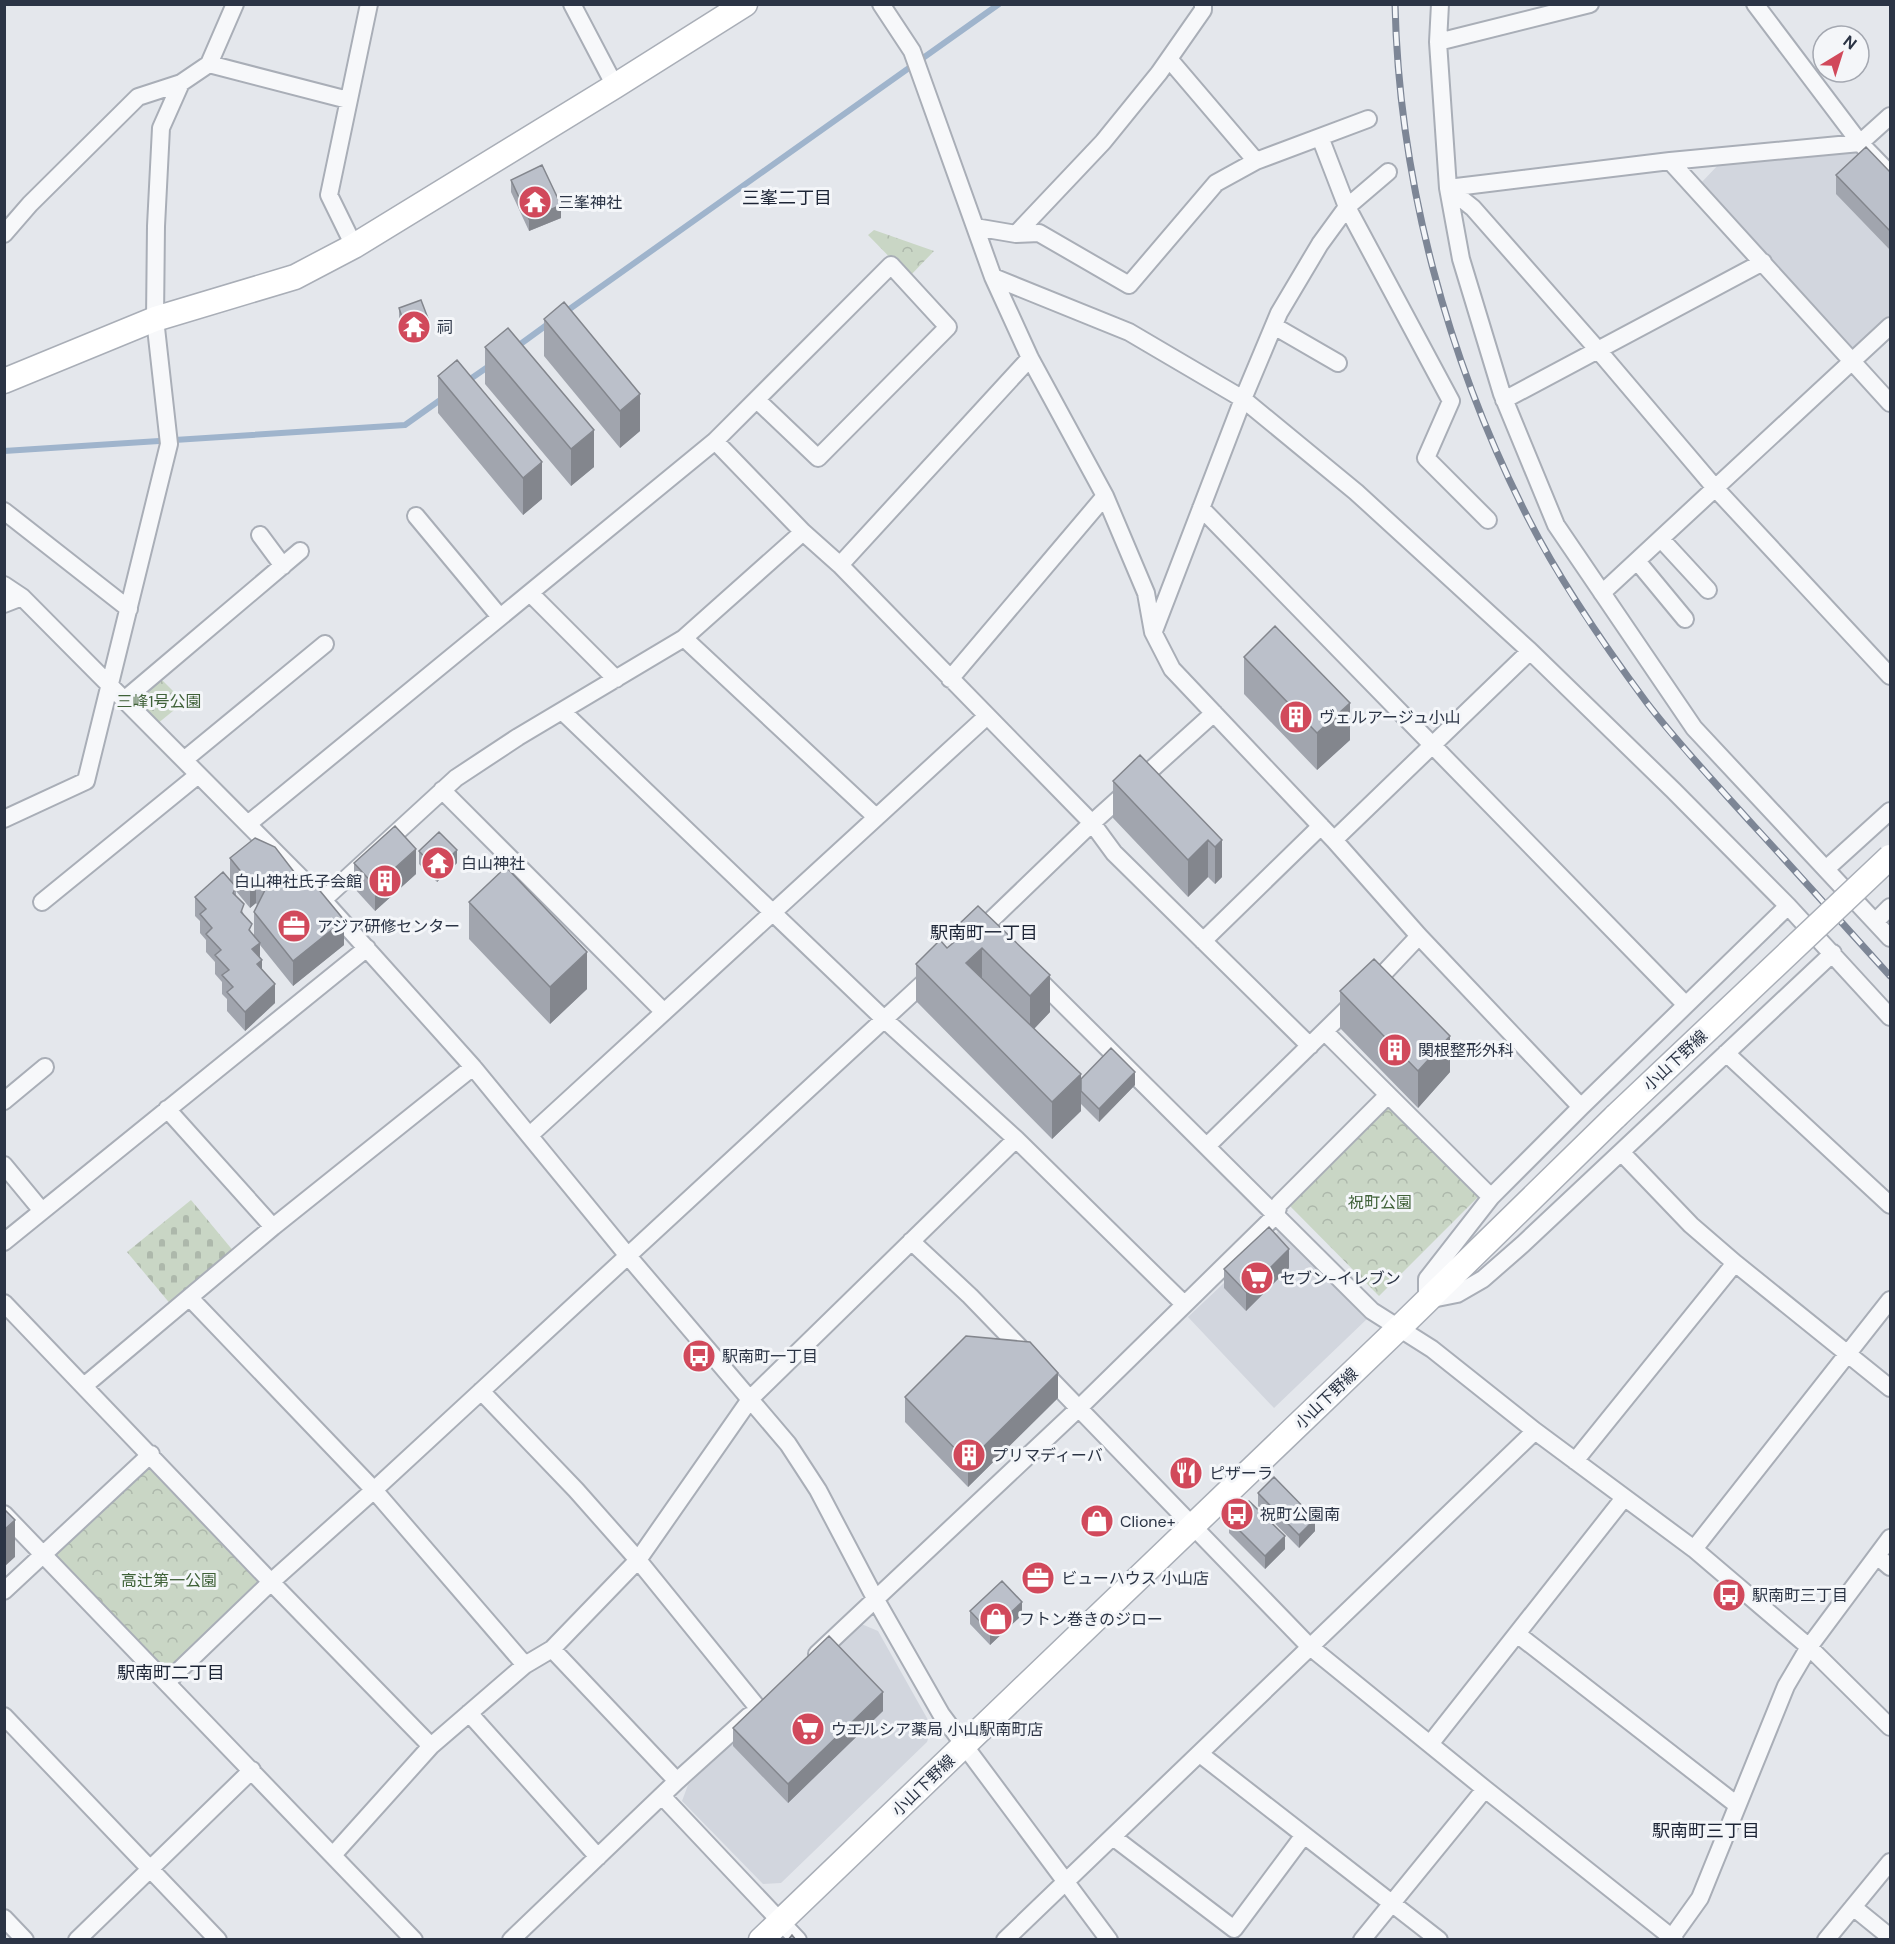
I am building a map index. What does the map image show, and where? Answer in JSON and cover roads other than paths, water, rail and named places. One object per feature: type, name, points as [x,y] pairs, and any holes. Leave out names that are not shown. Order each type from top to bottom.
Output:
[{"type":"main road","points":[[4,381],[155,319],[295,277],[354,246],[745,4]]},
{"type":"main road","name":"小山下野線","points":[[761,1940],[1617,1116],[1890,857]]},
{"type":"street","points":[[4,234],[30,204],[138,98],[181,83],[209,64],[235,4]]},
{"type":"street","points":[[354,246],[329,195],[369,4]]},
{"type":"street","points":[[572,4],[615,86]]},
{"type":"street","points":[[881,4],[912,51],[993,277],[1030,358],[1105,496],[1146,593],[1154,632],[1172,669],[1581,1107]]},
{"type":"street","points":[[1016,234],[1103,142],[1169,59],[1203,10],[1203,4]]},
{"type":"street","points":[[1440,4],[1438,42],[1448,188],[1461,260],[1504,399],[1556,525],[1695,728],[1890,938]]},
{"type":"street","points":[[1438,42],[1590,4]]},
{"type":"street","points":[[1755,4],[1860,143],[1890,174]]},
{"type":"street","points":[[1169,59],[1256,162]]},
{"type":"street","points":[[209,64],[348,100]]},
{"type":"street","points":[[4,819],[86,781],[169,444],[155,319],[156,226],[161,128],[181,83]]},
{"type":"street","points":[[1448,188],[1670,161],[1860,143],[1890,116]]},
{"type":"street","points":[[975,227],[1016,234],[1039,233],[1129,285],[1215,183],[1256,162],[1368,119]]},
{"type":"street","points":[[1320,137],[1347,207],[1451,401],[1426,458],[1488,520]]},
{"type":"street","points":[[1670,161],[1890,403]]},
{"type":"street","points":[[1154,632],[1243,399],[1280,313],[1320,244],[1347,207],[1388,172]]},
{"type":"street","points":[[1448,188],[1473,208],[1716,489],[1890,676]]},
{"type":"street","points":[[1504,399],[1763,262]]},
{"type":"street","points":[[248,824],[715,441],[756,400],[891,265],[948,327],[818,458],[756,400]]},
{"type":"street","points":[[993,277],[1129,332],[1243,399],[1356,492],[1530,651],[1673,790],[1833,953],[1890,1017]]},
{"type":"street","points":[[1274,326],[1338,363]]},
{"type":"street","points":[[1602,593],[1890,326]]},
{"type":"street","points":[[840,565],[1030,358]]},
{"type":"street","points":[[715,441],[803,532],[840,565],[1092,823],[1114,853],[1310,1046]]},
{"type":"street","points":[[950,678],[1105,496]]},
{"type":"street","points":[[1201,508],[1686,1005]]},
{"type":"street","points":[[4,511],[129,609]]},
{"type":"street","points":[[416,516],[500,617]]},
{"type":"street","points":[[323,900],[456,778],[684,638],[803,532]]},
{"type":"street","points":[[260,535],[283,566]]},
{"type":"street","points":[[1661,539],[1708,590]]},
{"type":"street","points":[[124,700],[300,551]]},
{"type":"street","points":[[1637,561],[1684,619]]},
{"type":"street","points":[[4,585],[22,597],[323,900],[473,1067],[628,1256],[751,1398],[788,1444],[818,1490],[876,1600],[941,1714],[1109,1940]]},
{"type":"street","points":[[530,593],[616,679]]},
{"type":"street","points":[[4,604],[22,597]]},
{"type":"street","points":[[684,638],[876,817]]},
{"type":"street","points":[[184,760],[325,645]]},
{"type":"street","points":[[1334,840],[1530,651]]},
{"type":"street","points":[[562,711],[884,1019],[1016,1139],[1184,1304]]},
{"type":"street","points":[[985,932],[1092,823],[1214,713]]},
{"type":"street","points":[[530,1135],[987,716]]},
{"type":"street","points":[[42,902],[198,775]]},
{"type":"street","points":[[442,790],[664,1012]]},
{"type":"street","points":[[1826,869],[1890,811]]},
{"type":"street","points":[[1203,941],[1321,826]]},
{"type":"street","points":[[1788,906],[1491,1197],[1427,1279],[1427,1300],[1457,1294],[1483,1279],[1833,953]]},
{"type":"street","points":[[1876,921],[1890,907]]},
{"type":"street","points":[[1208,1146],[1419,936]]},
{"type":"street","points":[[4,1242],[367,948]]},
{"type":"street","points":[[167,1682],[271,1582],[374,1490],[943,965]]},
{"type":"street","points":[[1026,966],[1372,1311],[1432,1349],[1534,1431],[1694,1550],[1809,1647],[1890,1727]]},
{"type":"street","points":[[1324,1032],[1491,1197]]},
{"type":"street","points":[[1726,1053],[1890,1205]]},
{"type":"street","points":[[4,1101],[45,1067]]},
{"type":"street","points":[[84,1386],[273,1227],[473,1067]]},
{"type":"street","points":[[808,1662],[1079,1408],[1276,1215],[1279,1204],[1388,1095]]},
{"type":"street","points":[[167,1109],[273,1227]]},
{"type":"street","points":[[333,1855],[431,1746],[525,1665],[552,1649],[638,1560],[751,1398],[1016,1139]]},
{"type":"street","points":[[1621,1152],[1691,1225],[1890,1388]]},
{"type":"street","points":[[4,1165],[42,1212]]},
{"type":"street","points":[[911,1241],[970,1296],[1310,1646],[1673,1939],[1700,1898],[1785,1686],[1809,1647],[1884,1561],[1890,1538]]},
{"type":"street","points":[[1575,1461],[1735,1263]]},
{"type":"street","points":[[190,1298],[374,1490],[525,1665]]},
{"type":"street","points":[[1694,1550],[1890,1300]]},
{"type":"street","points":[[4,1303],[431,1746]]},
{"type":"street","points":[[481,1391],[576,1490],[762,1704],[677,1781],[511,1940]]},
{"type":"street","points":[[1005,1940],[1534,1431]]},
{"type":"street","points":[[4,1591],[151,1454]]},
{"type":"street","points":[[1430,1744],[1624,1498]]},
{"type":"street","points":[[4,1514],[414,1940]]},
{"type":"street","points":[[1517,1634],[1737,1805]]},
{"type":"street","points":[[552,1649],[677,1781]]},
{"type":"street","points":[[469,1713],[598,1857]]},
{"type":"street","points":[[4,1716],[218,1940]]},
{"type":"street","points":[[1200,1754],[1439,1940]]},
{"type":"street","points":[[77,1940],[252,1770]]},
{"type":"street","points":[[1362,1940],[1485,1789]]},
{"type":"street","points":[[662,1796],[798,1940]]},
{"type":"street","points":[[1113,1837],[1234,1929],[1304,1835]]},
{"type":"street","points":[[1826,1940],[1890,1862]]},
{"type":"street","points":[[1853,1907],[1890,1937]]},
{"type":"street","points":[[4,1918],[25,1940]]},
{"type":"waterway","points":[[564,313],[999,4]]},
{"type":"waterway","points":[[515,348],[548,324]]},
{"type":"waterway","points":[[466,382],[492,364]]},
{"type":"waterway","points":[[4,451],[405,425],[443,398]]},
{"type":"railway","points":[[1395,4],[1406,137],[1433,269],[1474,396],[1499,458],[1528,518],[1554,566],[1584,613],[1647,703],[1699,766],[1890,976]]},
{"type":"place","name":"三峯神社","points":[[535,202]]},
{"type":"place","name":"祠","points":[[414,327]]},
{"type":"place","name":"ヴェルアージュ小山","points":[[1296,717]]},
{"type":"place","name":"白山神社","points":[[438,863]]},
{"type":"place","name":"白山神社氏子会館","points":[[385,881]]},
{"type":"place","name":"アジア研修センター","points":[[294,926]]},
{"type":"place","name":"関根整形外科","points":[[1395,1050]]},
{"type":"place","name":"セブン-イレブン","points":[[1257,1278]]},
{"type":"place","name":"駅南町一丁目","points":[[699,1356]]},
{"type":"place","name":"プリマディーバ","points":[[969,1455]]},
{"type":"place","name":"ピザーラ","points":[[1186,1473]]},
{"type":"place","name":"祝町公園南","points":[[1237,1514]]},
{"type":"place","name":"Clione+","points":[[1097,1521]]},
{"type":"place","name":"ビューハウス 小山店","points":[[1038,1578]]},
{"type":"place","name":"駅南町三丁目","points":[[1729,1595]]},
{"type":"place","name":"フトン巻きのジロー","points":[[996,1619]]},
{"type":"place","name":"ウエルシア薬局 小山駅南町店","points":[[808,1729]]},
{"type":"district","name":"三峯二丁目","points":[[787,198]]},
{"type":"district","name":"駅南町一丁目","points":[[984,933]]},
{"type":"district","name":"駅南町二丁目","points":[[171,1673]]},
{"type":"district","name":"駅南町三丁目","points":[[1706,1831]]},
{"type":"park label","name":"三峰1号公園","points":[[159,701]]},
{"type":"park label","name":"祝町公園","points":[[1380,1202]]},
{"type":"park label","name":"高辻第一公園","points":[[169,1580]]}]
